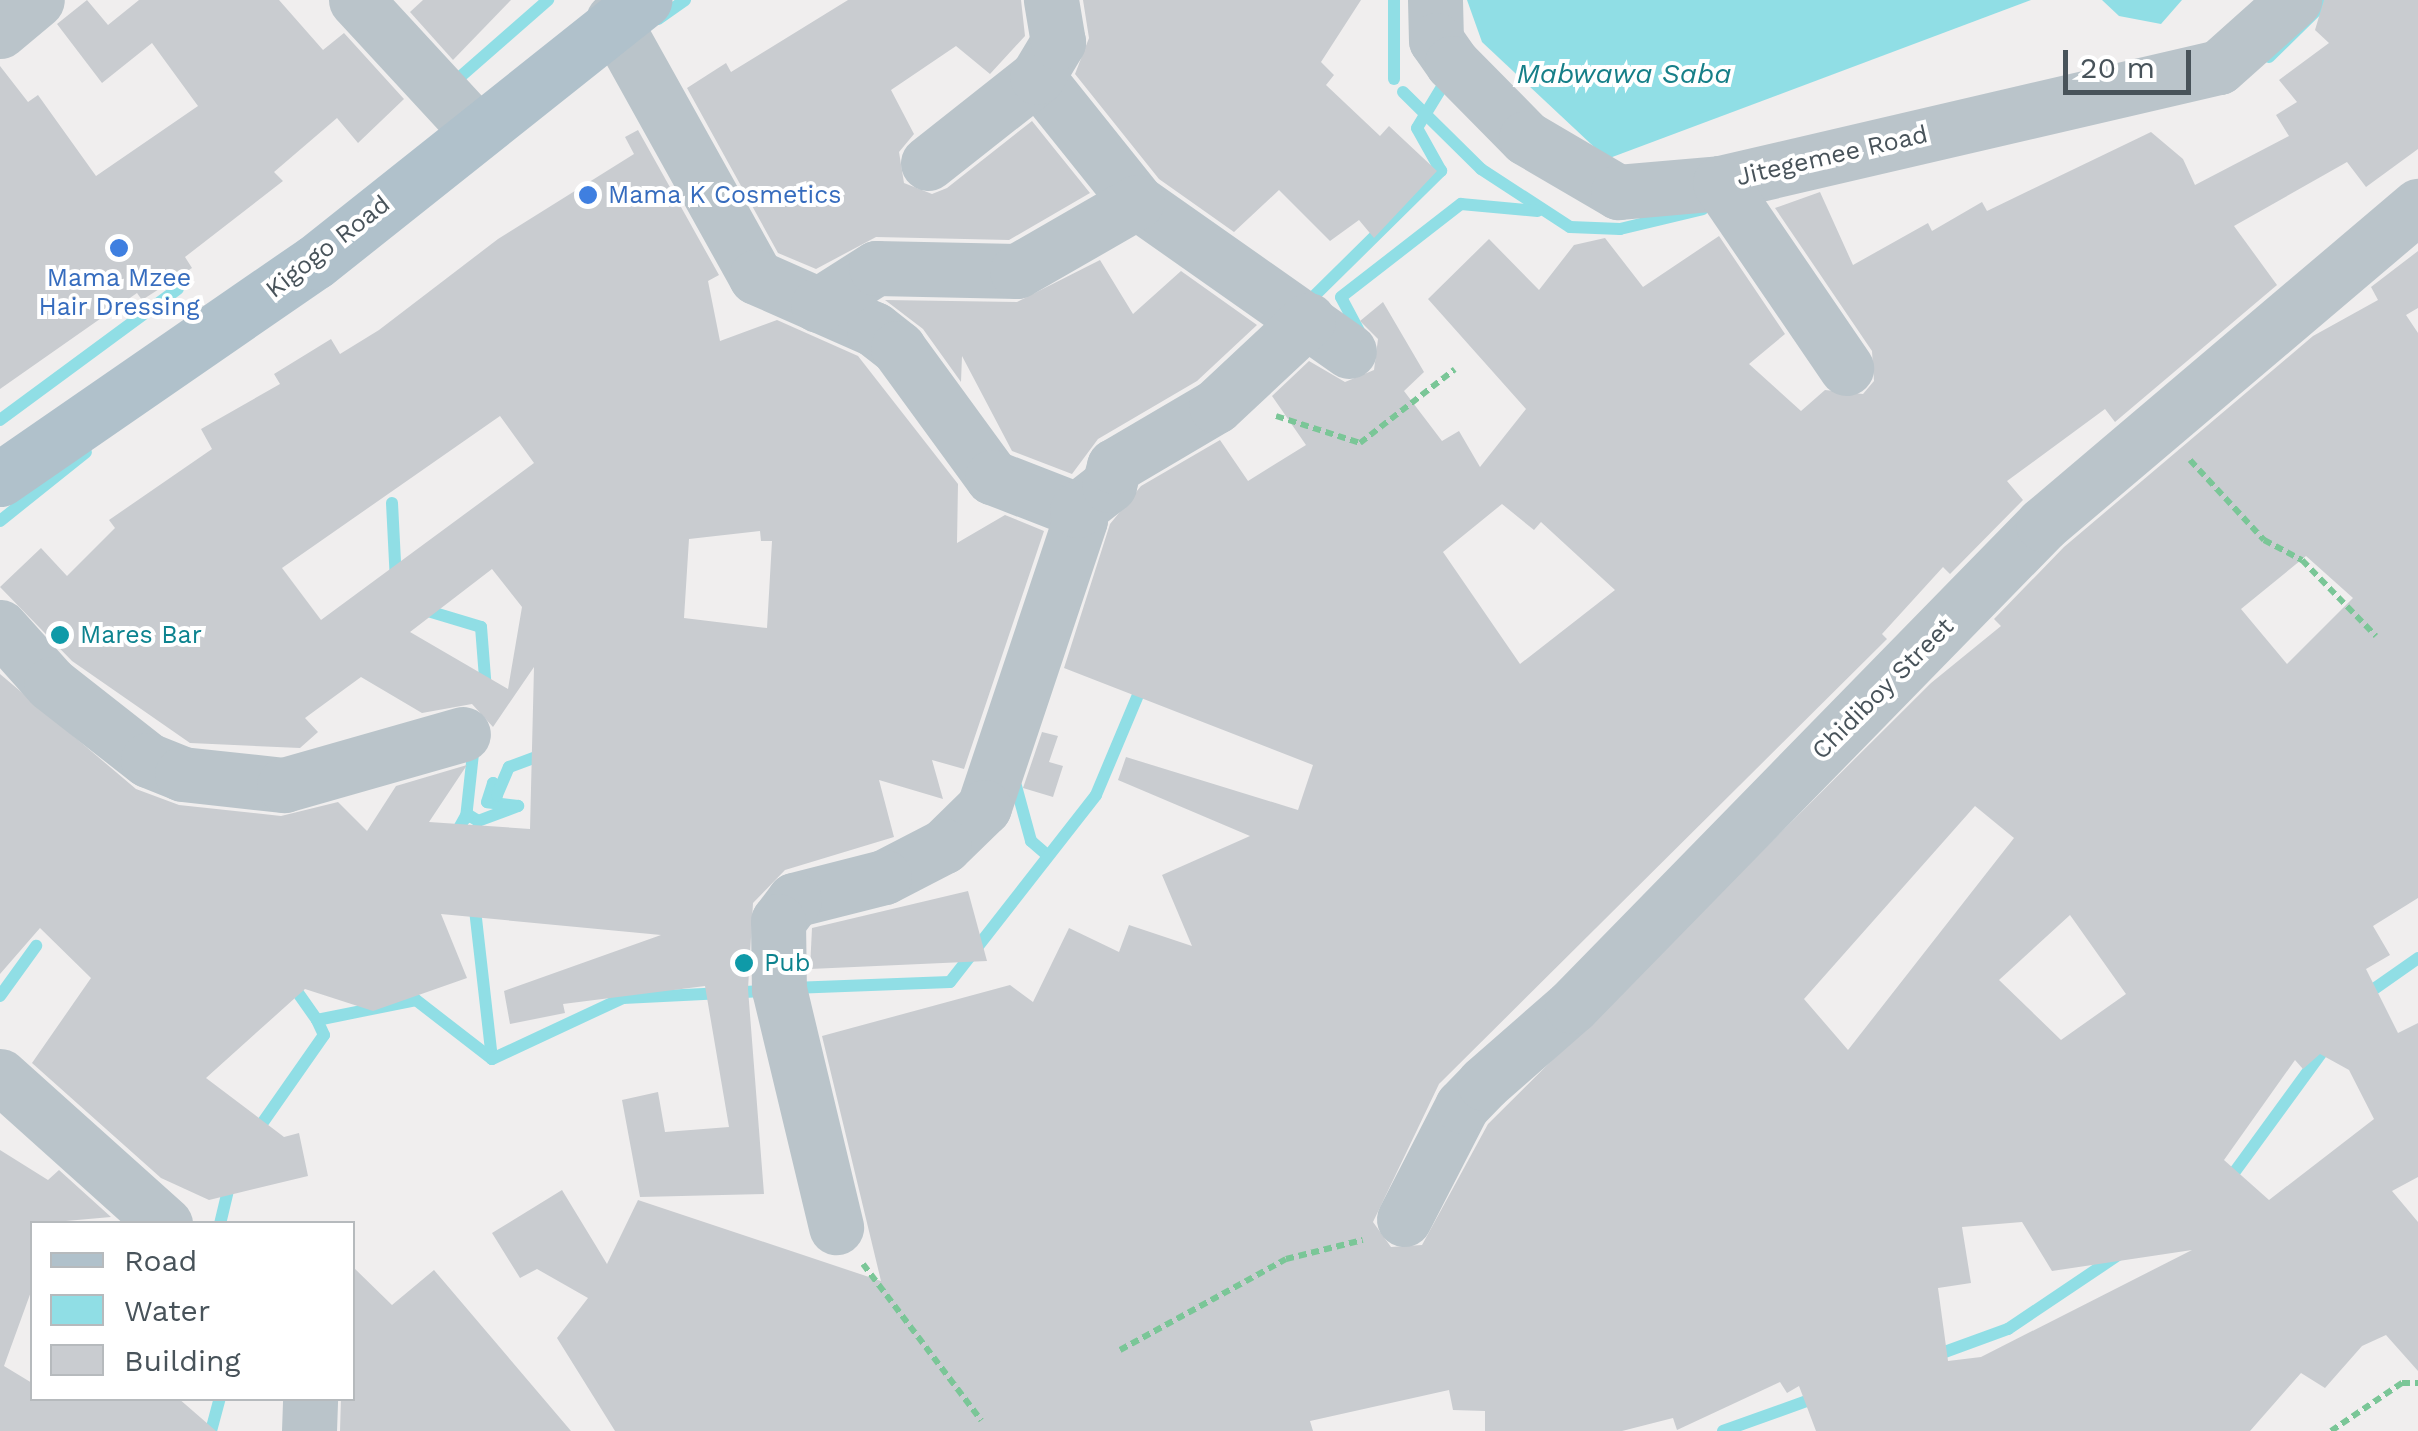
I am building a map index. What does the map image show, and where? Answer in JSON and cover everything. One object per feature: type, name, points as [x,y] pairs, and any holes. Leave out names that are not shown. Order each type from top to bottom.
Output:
[{"type":"main road","name":"Kigogo Road","points":[[0,479],[315,262],[474,128],[628,10]]},
{"type":"street","points":[[0,31],[38,0]]},
{"type":"street","points":[[356,0],[474,128]]},
{"type":"street","points":[[928,163],[1037,77],[1058,42],[1050,0]]},
{"type":"street","name":"Jitegemee Road","points":[[1435,0],[1436,40],[1452,63],[1575,172],[1618,192],[1720,183],[2219,68],[2294,0]]},
{"type":"street","points":[[628,10],[756,278],[818,305],[898,348],[992,477],[1077,510]]},
{"type":"street","points":[[836,1227],[779,989],[778,922],[794,900],[867,883],[944,846],[984,807],[1074,548],[1077,510],[1110,486],[1114,466],[1329,336],[1137,202],[1037,77]]},
{"type":"street","points":[[1720,183],[1846,368]]},
{"type":"street","points":[[818,305],[876,268],[1018,270],[1137,202]]},
{"type":"street","name":"Chidiboy Street","points":[[1404,1220],[1462,1106],[1572,1006],[2043,524],[2418,206]]},
{"type":"street","points":[[0,627],[52,684],[148,760],[182,774],[284,785],[462,734]]},
{"type":"street","points":[[0,1076],[162,1221]]},
{"type":"street","points":[[309,1431],[310,1401]]},
{"type":"path","points":[[1216,406],[1302,420],[1360,443],[1454,370]]},
{"type":"path","points":[[2159,425],[2264,540],[2302,560],[2376,636]]},
{"type":"path","points":[[1120,1350],[1286,1259],[1334,1251],[1404,1220]]},
{"type":"path","points":[[836,1227],[981,1420]]},
{"type":"path","points":[[2330,1431],[2402,1383],[2418,1382]]},
{"type":"water","name":"Mabwawa Saba","points":[[1467,0],[2031,0],[1607,159],[1482,42]]},
{"type":"water","points":[[2102,0],[2182,0],[2161,24],[2119,16]]},
{"type":"building","points":[[87,0],[108,25],[139,0],[279,0],[323,50],[344,33],[404,99],[358,143],[337,118],[274,172],[283,181],[185,257],[192,268],[142,300],[137,293],[0,389],[0,66],[28,102],[38,95],[96,176],[198,106],[152,43],[102,83],[57,24]]},
{"type":"building","points":[[423,0],[511,0],[453,60],[410,12]]},
{"type":"building","points":[[848,0],[1021,0],[1025,36],[990,74],[956,46],[891,90],[914,134],[899,152],[904,183],[932,194],[947,188],[1032,121],[1090,193],[1009,240],[876,237],[816,269],[778,253],[687,88],[726,63],[731,72]]},
{"type":"building","points":[[1083,0],[1361,0],[1321,62],[1334,75],[1326,85],[1380,136],[1389,126],[1437,171],[1374,238],[1359,220],[1330,241],[1279,190],[1234,232],[1159,179],[1075,74],[1089,38]]},
{"type":"building","points":[[2324,0],[2418,0],[2418,149],[2366,187],[2347,162],[2234,226],[2277,285],[2115,422],[2105,409],[2007,481],[2023,500],[1950,574],[1943,567],[1882,634],[1887,639],[1439,1084],[1373,1222],[1391,1247],[1422,1245],[1488,1124],[1931,683],[2001,626],[1994,619],[2064,547],[2313,336],[2378,300],[2371,287],[2418,251],[2418,308],[2406,315],[2418,333],[2418,898],[2373,926],[2390,955],[2366,969],[2398,1033],[2418,1023],[2418,1177],[2392,1191],[2418,1222],[2418,1371],[2386,1335],[2362,1346],[2325,1388],[2301,1373],[2250,1431],[1816,1431],[1799,1386],[1787,1393],[1780,1382],[1677,1430],[1673,1418],[1622,1431],[1485,1431],[1485,1411],[1453,1410],[1449,1390],[1310,1421],[1313,1431],[615,1431],[557,1338],[588,1298],[537,1269],[520,1278],[492,1233],[562,1190],[607,1264],[638,1200],[881,1281],[822,1036],[1010,985],[1033,1002],[1069,928],[1119,952],[1129,925],[1192,946],[1162,875],[1250,836],[1118,780],[1126,757],[1298,810],[1313,765],[1064,668],[1110,524],[1141,486],[1220,440],[1248,481],[1306,445],[1272,396],[1309,361],[1345,382],[1374,370],[1378,339],[1360,321],[1383,302],[1424,372],[1404,391],[1442,441],[1459,431],[1480,467],[1526,409],[1428,299],[1489,239],[1539,290],[1574,245],[1605,238],[1643,287],[1719,236],[1785,334],[1749,364],[1801,411],[1825,390],[1863,394],[1874,381],[1872,351],[1775,208],[1820,192],[1853,265],[1928,223],[1932,231],[1982,202],[1987,211],[2151,132],[2183,159],[2195,185],[2289,136],[2276,115],[2297,102],[2279,80],[2329,43],[2315,30]],"holes":[[[1502,504],[1534,530],[1541,522],[1615,590],[1520,664],[1443,552]],[[2306,556],[2353,598],[2287,664],[2241,609]],[[1975,806],[2014,838],[1848,1050],[1804,999]],[[2070,915],[2126,994],[2061,1040],[1999,980]],[[2320,1054],[2349,1070],[2374,1119],[2269,1200],[2224,1160],[2295,1060],[2303,1069]],[[2022,1222],[2052,1271],[2192,1250],[1981,1357],[1948,1361],[1938,1288],[1971,1283],[1962,1227]]]},
{"type":"building","points":[[638,130],[719,275],[708,281],[720,341],[777,320],[858,356],[958,484],[957,543],[1005,515],[1044,531],[964,769],[932,760],[943,799],[879,780],[894,837],[785,870],[753,903],[748,989],[764,1194],[640,1197],[622,1100],[658,1092],[665,1132],[729,1127],[705,986],[563,1004],[565,1013],[510,1024],[504,991],[661,935],[441,914],[467,978],[373,1011],[305,989],[206,1078],[284,1137],[299,1133],[308,1176],[209,1200],[161,1178],[32,1063],[91,978],[40,928],[0,974],[0,674],[136,789],[179,805],[281,816],[338,802],[367,831],[396,786],[467,765],[429,822],[530,829],[534,667],[493,727],[472,704],[422,713],[361,677],[305,718],[318,732],[300,748],[190,743],[72,661],[0,587],[41,548],[67,576],[115,528],[109,520],[212,449],[201,429],[280,384],[274,374],[331,339],[340,354],[379,330],[498,239],[634,154],[625,137]],"holes":[[[500,416],[534,463],[321,620],[282,568]],[[760,531],[761,541],[772,541],[767,628],[684,618],[689,539]],[[492,569],[522,607],[508,689],[410,632]]]},
{"type":"building","points":[[1100,260],[1133,314],[1181,271],[1257,325],[1197,381],[1098,439],[1072,474],[1012,451],[962,356],[961,382],[923,329],[885,300],[1017,302]]},
{"type":"building","points":[[1042,732],[1058,736],[1049,762],[1063,766],[1053,797],[1023,788]]},
{"type":"building","points":[[968,891],[987,961],[810,969],[812,928]]},
{"type":"building","points":[[0,1150],[48,1180],[59,1170],[111,1217],[30,1221],[30,1294],[4,1366],[30,1382],[30,1401],[181,1401],[216,1431],[0,1431]]},
{"type":"building","points":[[355,1269],[392,1305],[434,1270],[571,1431],[340,1431],[341,1401],[355,1401]]},
{"type":"waterway","points":[[452,84],[548,0]]},
{"type":"waterway","points":[[658,19],[685,0]]},
{"type":"waterway","points":[[1394,0],[1394,79]]},
{"type":"waterway","points":[[2269,57],[2327,0]]},
{"type":"waterway","points":[[1306,304],[1441,171],[1417,128],[1445,82]]},
{"type":"waterway","points":[[1403,92],[1481,169],[1570,227],[1620,229],[1703,209]]},
{"type":"waterway","points":[[1359,331],[1341,297],[1461,204],[1538,211]]},
{"type":"waterway","points":[[0,420],[178,289]]},
{"type":"waterway","points":[[0,521],[86,452]]},
{"type":"waterway","points":[[392,503],[396,583]]},
{"type":"waterway","points":[[418,608],[481,627],[486,690]]},
{"type":"waterway","points":[[792,988],[950,982],[1096,795],[1144,681]]},
{"type":"waterway","points":[[466,818],[474,744]]},
{"type":"waterway","points":[[453,839],[467,814],[478,821],[518,806],[487,802],[493,783],[497,795],[509,767],[547,753]]},
{"type":"waterway","points":[[1016,786],[1031,841],[1047,855]]},
{"type":"waterway","points":[[474,901],[492,1059]]},
{"type":"waterway","points":[[0,996],[36,946]]},
{"type":"waterway","points":[[2364,996],[2418,958]]},
{"type":"waterway","points":[[291,983],[317,1020]]},
{"type":"waterway","points":[[254,1135],[324,1035],[317,1020],[416,1000],[492,1059],[623,998],[767,991]]},
{"type":"waterway","points":[[2228,1181],[2328,1044]]},
{"type":"waterway","points":[[221,1221],[230,1182]]},
{"type":"waterway","points":[[1931,1357],[2008,1329],[2118,1255]]},
{"type":"waterway","points":[[1723,1431],[1818,1397]]},
{"type":"waterway","points":[[211,1431],[219,1401]]},
{"type":"place","name":"Mama K Cosmetics","points":[[588,195]]},
{"type":"place","name":"Mama Mzee Hair Dressing","points":[[119,248]]},
{"type":"place","name":"Mares Bar","points":[[60,635]]},
{"type":"place","name":"Pub","points":[[744,963]]}]
